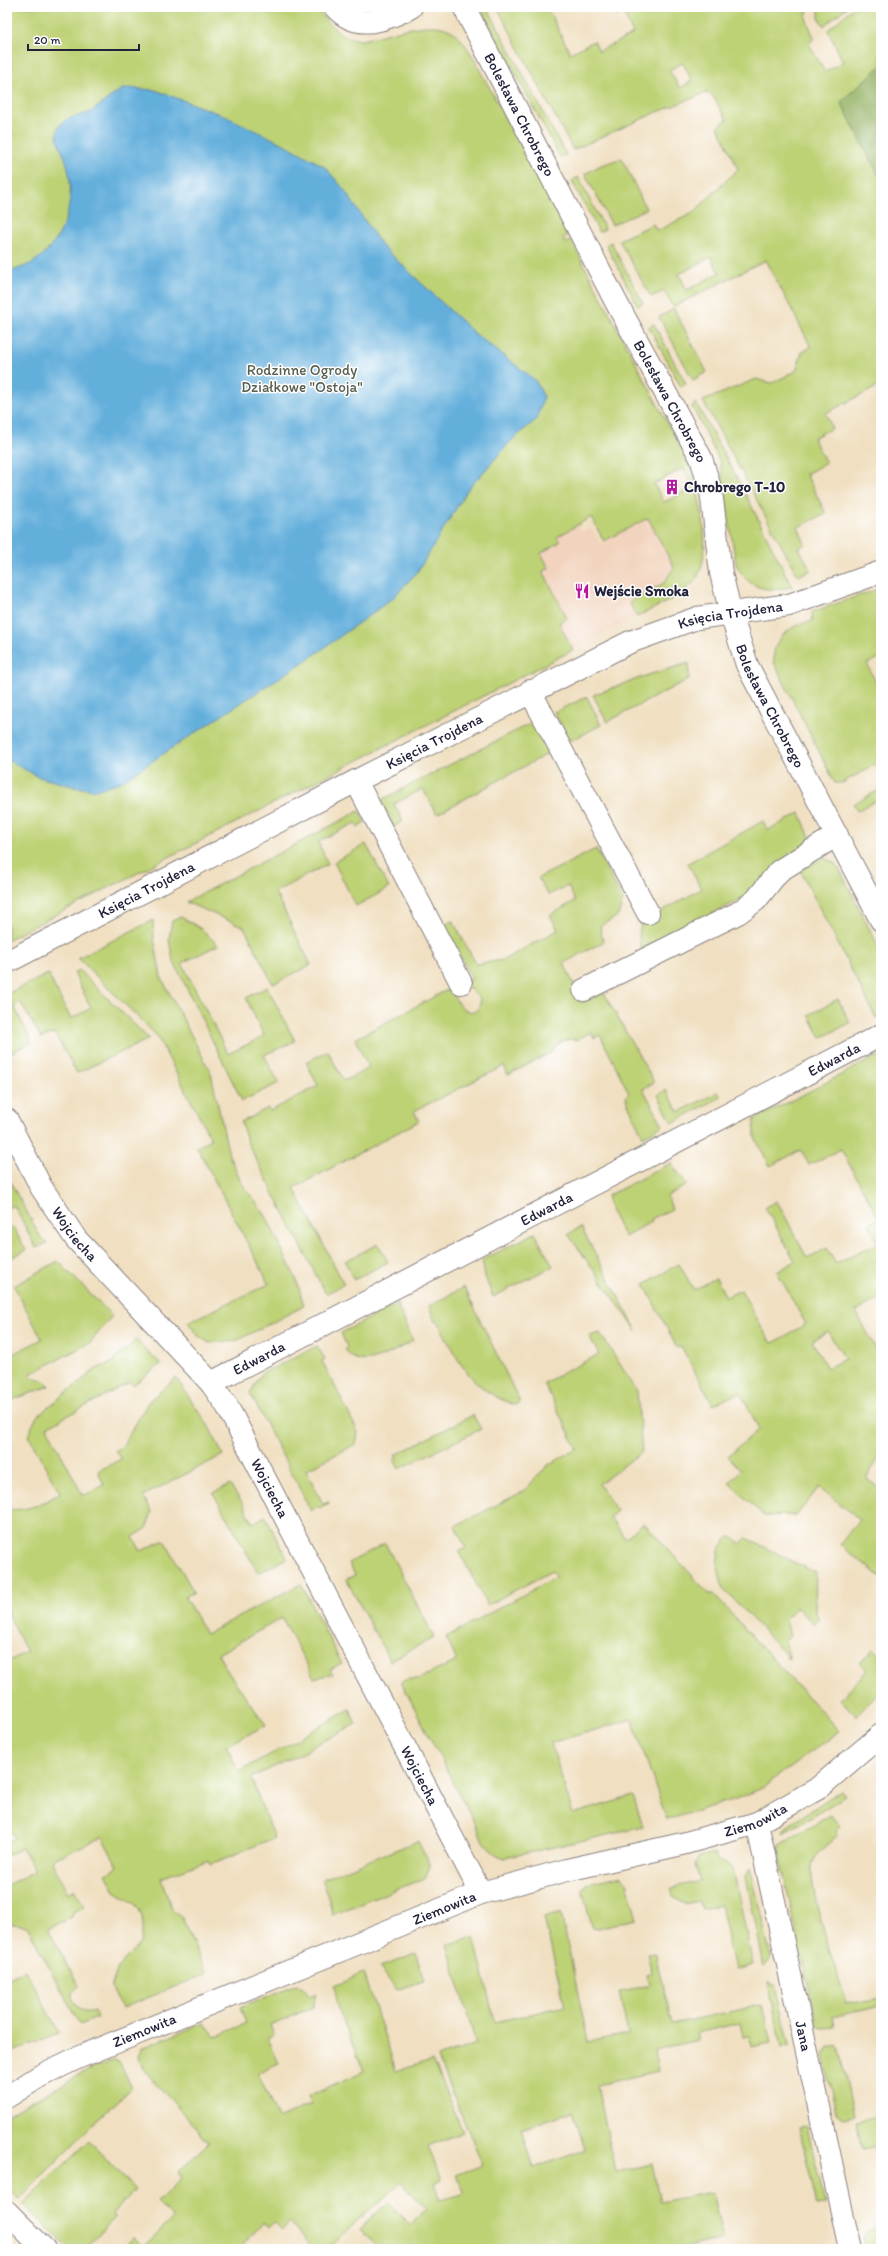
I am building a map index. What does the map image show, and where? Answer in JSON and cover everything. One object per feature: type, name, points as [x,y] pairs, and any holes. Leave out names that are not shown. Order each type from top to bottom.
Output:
[{"type":"street","points":[[335,7],[351,19],[369,22],[380,21],[411,7]]},
{"type":"street","name":"Bolesława Chrobrego","points":[[464,7],[616,302],[701,458],[711,491],[721,573],[731,614],[747,665],[881,920]]},
{"type":"street","name":"Księcia Trojdena","points":[[7,962],[530,691],[630,642],[662,629],[697,618],[789,605],[881,572]]},
{"type":"street","points":[[530,691],[648,913]]},
{"type":"street","points":[[356,781],[461,983]]},
{"type":"street","points":[[584,990],[738,913],[756,900],[779,871],[837,835]]},
{"type":"street","name":"Edwarda","points":[[211,1383],[881,1034]]},
{"type":"street","name":"Wojciecha","points":[[7,1120],[41,1187],[76,1239],[211,1383],[227,1406],[255,1457],[368,1680],[481,1893]]},
{"type":"street","name":"Ziemowita","points":[[7,2097],[40,2076],[77,2058],[481,1893],[567,1870],[682,1844],[757,1823],[817,1789],[881,1735]]},
{"type":"street","name":"Jana","points":[[757,1823],[850,2249]]},
{"type":"street","points":[[7,2212],[44,2249]]},
{"type":"shaded area","points":[[648,517],[674,567],[664,583],[629,602],[637,617],[573,648],[559,623],[567,618],[542,571],[541,553],[559,542],[557,537],[578,525],[582,532],[591,527],[599,544]]},
{"type":"green space","name":"Rodzinne Ogrody Działkowe \"Ostoja\"","points":[[7,7],[317,7],[330,25],[340,33],[361,40],[420,27],[443,27],[452,31],[470,52],[569,235],[563,238],[565,243],[571,240],[687,460],[700,505],[705,541],[699,572],[692,584],[680,594],[637,617],[629,602],[664,583],[674,567],[648,518],[604,541],[591,517],[557,537],[560,542],[541,553],[549,568],[543,571],[567,618],[559,623],[573,650],[7,940]],"holes":[[[683,468],[693,488],[664,502],[654,484]]]},
{"type":"green space","points":[[487,7],[566,155],[560,157],[481,8]]},
{"type":"green space","points":[[497,7],[547,7],[570,53],[594,41],[599,51],[633,34],[623,12],[616,16],[611,7],[808,7],[806,18],[814,38],[809,44],[825,72],[843,62],[828,30],[854,7],[881,7],[881,65],[841,102],[881,180],[881,385],[826,413],[832,428],[813,438],[826,463],[806,474],[826,514],[798,527],[805,544],[799,548],[811,570],[798,576],[703,401],[756,379],[772,383],[796,371],[802,352],[811,347],[766,260],[673,307],[664,291],[651,297],[619,240],[653,224],[657,231],[693,213],[738,169],[718,126],[727,120],[712,95],[706,93],[655,113],[573,150]],"holes":[[[683,63],[692,81],[680,88],[669,70]],[[711,257],[719,273],[687,290],[679,274]]]},
{"type":"green space","points":[[819,7],[847,7],[824,26],[819,19]]},
{"type":"green space","points":[[881,65],[881,180],[841,102]]},
{"type":"green space","points":[[622,158],[646,209],[612,225],[585,174],[599,166]]},
{"type":"green space","points":[[578,177],[605,229],[599,232],[572,181]]},
{"type":"green space","points":[[611,242],[643,303],[638,306],[606,245]]},
{"type":"green space","points":[[674,309],[707,372],[693,380],[659,317]]},
{"type":"green space","points":[[654,324],[686,384],[681,387],[649,327]]},
{"type":"green space","points":[[696,403],[743,489],[792,587],[783,589],[766,589],[759,587],[753,584],[741,573],[736,564],[720,462],[692,406]]},
{"type":"green space","points":[[881,588],[881,657],[867,664],[881,693],[881,761],[842,783],[835,783],[774,663],[774,654],[779,639],[784,634],[790,629],[813,621],[812,612]]},
{"type":"green space","points":[[689,663],[689,679],[607,722],[593,695],[648,675]]},
{"type":"green space","points":[[587,697],[601,725],[570,741],[554,712]]},
{"type":"green space","points":[[535,721],[551,752],[437,814],[423,789],[394,804],[403,821],[394,827],[381,800]]},
{"type":"green space","points":[[881,789],[881,798],[857,811],[853,804]]},
{"type":"green space","points":[[359,811],[365,822],[358,827],[355,823],[318,842],[328,864],[275,892],[311,965],[273,984],[244,927],[186,902]]},
{"type":"green space","points":[[800,813],[811,840],[746,897],[641,949],[639,937],[641,923],[701,889],[688,863],[763,821],[768,830]]},
{"type":"green space","points":[[366,844],[389,888],[356,906],[334,862]]},
{"type":"green space","points":[[596,849],[623,900],[618,916],[600,926],[603,942],[564,963],[582,1003],[604,993],[654,1082],[643,1089],[663,1125],[643,1137],[625,1097],[629,1093],[600,1035],[594,1038],[591,1032],[577,1040],[569,1039],[559,1043],[552,1052],[508,1075],[504,1066],[414,1111],[419,1121],[294,1188],[344,1284],[326,1294],[247,1142],[241,1122],[268,1108],[270,1111],[318,1086],[306,1062],[328,1051],[344,1081],[369,1068],[355,1039],[441,993],[450,989],[457,1002],[463,1009],[467,1011],[477,1010],[480,1005],[480,999],[465,984],[472,979],[444,925],[453,921],[476,964],[503,960],[558,930],[550,915],[575,901],[568,886],[548,895],[538,878]]},
{"type":"green space","points":[[824,858],[833,862],[840,870],[881,952],[881,1016],[876,1018],[800,870]]},
{"type":"green space","points":[[181,917],[203,930],[218,945],[182,963],[228,1054],[264,1036],[246,998],[267,987],[295,1041],[264,1055],[279,1083],[242,1101],[173,960],[169,940],[172,921]]},
{"type":"green space","points":[[153,920],[154,938],[161,977],[211,1073],[229,1155],[241,1182],[266,1216],[297,1281],[304,1306],[238,1340],[209,1343],[197,1335],[188,1322],[269,1284],[197,1147],[211,1139],[157,1036],[78,958]]},
{"type":"green space","points":[[79,970],[149,1039],[77,1073],[54,1033],[41,1038],[20,1002],[14,1006],[32,1042],[7,1055],[7,994],[48,974],[71,1019],[91,1008],[74,973]]},
{"type":"green space","points":[[838,999],[850,1023],[821,1038],[809,1015]]},
{"type":"green space","points":[[881,1054],[881,1298],[856,1311],[881,1359],[881,1455],[867,1477],[868,1480],[881,1489],[881,1577],[840,1545],[859,1519],[819,1487],[797,1515],[764,1516],[729,1483],[741,1470],[728,1456],[759,1429],[740,1392],[713,1405],[681,1346],[677,1348],[644,1284],[679,1264],[694,1290],[716,1278],[726,1297],[741,1290],[769,1340],[773,1343],[806,1324],[777,1272],[795,1261],[765,1207],[777,1201],[807,1258],[827,1248],[836,1264],[878,1243],[869,1224],[879,1219],[841,1149],[809,1165],[801,1150],[770,1166],[755,1138],[754,1120]],"holes":[[[828,1332],[845,1359],[827,1368],[812,1341]]]},
{"type":"green space","points":[[666,1090],[679,1112],[718,1092],[721,1097],[672,1123],[658,1095]]},
{"type":"green space","points":[[671,1163],[687,1185],[667,1196],[672,1209],[651,1219],[652,1221],[625,1237],[611,1212],[607,1196]]},
{"type":"green space","points":[[7,1176],[40,1236],[47,1243],[36,1248],[14,1205],[7,1208]]},
{"type":"green space","points":[[13,1227],[26,1250],[7,1260],[7,1231]]},
{"type":"green space","points":[[581,1227],[637,1331],[568,1234]]},
{"type":"green space","points":[[535,1233],[553,1266],[493,1297],[485,1277],[482,1260]]},
{"type":"green space","points":[[378,1244],[388,1262],[354,1280],[345,1261]]},
{"type":"green space","points":[[58,1261],[112,1316],[90,1343],[30,1374],[34,1378],[45,1381],[49,1386],[7,1402],[7,1357],[42,1339],[14,1286]]},
{"type":"green space","points":[[464,1287],[520,1402],[515,1405],[500,1399],[476,1382],[459,1361],[438,1321],[435,1322],[429,1306]]},
{"type":"green space","points":[[397,1304],[413,1341],[377,1358],[359,1360],[351,1356],[345,1349],[347,1347],[341,1333]]},
{"type":"green space","points":[[600,1333],[637,1391],[642,1452],[599,1484],[617,1511],[610,1517],[625,1538],[644,1523],[709,1594],[713,1594],[839,1731],[762,1788],[739,1798],[667,1820],[632,1719],[551,1743],[573,1814],[633,1796],[643,1827],[505,1858],[491,1851],[486,1845],[401,1682],[409,1679],[418,1679],[457,1661],[446,1637],[556,1577],[552,1571],[487,1605],[459,1551],[466,1548],[455,1526],[524,1491],[548,1465],[577,1449],[544,1383],[599,1354],[589,1336]]},
{"type":"green space","points":[[136,1340],[161,1364],[133,1385],[130,1382],[47,1427],[83,1496],[104,1485],[98,1471],[121,1459],[115,1450],[122,1447],[149,1401],[176,1378],[208,1425],[223,1455],[143,1496],[152,1512],[146,1529],[133,1537],[141,1551],[164,1540],[194,1592],[185,1597],[206,1634],[301,1584],[342,1664],[330,1669],[333,1674],[314,1678],[282,1618],[218,1654],[228,1672],[266,1725],[226,1746],[239,1771],[350,1709],[356,1724],[308,1749],[307,1751],[251,1778],[274,1838],[211,1864],[209,1860],[161,1878],[172,1910],[182,1917],[206,1974],[123,2008],[111,1988],[118,1967],[141,1942],[143,1923],[141,1913],[135,1904],[115,1891],[106,1874],[118,1867],[102,1837],[54,1859],[52,1862],[68,1893],[75,1889],[84,1907],[73,1912],[72,1917],[48,1929],[79,1986],[72,1993],[72,1997],[76,2005],[82,2010],[94,2012],[97,2018],[80,2025],[27,1926],[7,1923],[7,1885],[35,1871],[22,1848],[7,1856],[7,1843],[15,1838],[9,1830],[7,1819],[12,1801],[7,1788],[7,1662],[27,1652],[7,1612],[7,1509],[14,1510],[35,1506],[60,1493],[28,1435],[37,1416],[96,1369],[111,1363]]},
{"type":"green space","points":[[317,1346],[325,1359],[322,1361],[358,1432],[356,1444],[306,1470],[323,1504],[329,1502],[319,1508],[318,1506],[311,1511],[250,1393],[261,1374]]},
{"type":"green space","points":[[473,1415],[481,1429],[399,1469],[394,1460],[397,1458],[395,1455]]},
{"type":"green space","points":[[230,1485],[242,1502],[253,1523],[265,1516],[287,1558],[258,1573],[213,1493]]},
{"type":"green space","points":[[731,1535],[740,1544],[746,1538],[816,1573],[815,1613],[819,1618],[814,1624],[796,1607],[786,1619],[790,1636],[785,1641],[790,1659],[722,1587],[717,1561],[720,1548]]},
{"type":"green space","points":[[385,1543],[434,1637],[390,1661],[346,1579],[355,1575],[349,1563]]},
{"type":"green space","points":[[873,1649],[881,1656],[881,1691],[856,1716],[840,1699],[867,1670],[860,1663]]},
{"type":"green space","points":[[841,1790],[845,1795],[814,1816],[783,1833],[785,1828]]},
{"type":"green space","points":[[831,1815],[841,1826],[836,1831],[838,1835],[816,1856],[812,1870],[813,1887],[823,1930],[847,2004],[881,1998],[881,2006],[833,2017],[835,2027],[823,2028],[817,2024],[781,1863],[779,1845]]},
{"type":"green space","points":[[418,1841],[430,1866],[425,1878],[332,1915],[328,1894],[322,1879]]},
{"type":"green space","points":[[715,1853],[717,1859],[733,1869],[753,1965],[735,1970],[721,1905],[702,1909],[699,1901],[685,1904],[673,1897],[670,1888],[700,1881],[695,1864],[699,1857]]},
{"type":"green space","points":[[750,1867],[771,1958],[764,1966],[746,1877]]},
{"type":"green space","points":[[620,1876],[627,1883],[637,1919],[593,1929],[582,1890],[586,1883]]},
{"type":"green space","points":[[561,1913],[588,2042],[628,2034],[619,1992],[649,1985],[647,1975],[652,1973],[647,1954],[655,1953],[672,2024],[762,2005],[771,2043],[752,2047],[749,2036],[743,2037],[740,2023],[696,2033],[698,2040],[654,2050],[658,2071],[597,2085],[616,2172],[652,2164],[660,2202],[712,2192],[723,2239],[677,2249],[593,2249],[593,2247],[583,2249],[381,2249],[360,2229],[388,2202],[411,2225],[427,2208],[401,2183],[326,2249],[313,2249],[290,2223],[282,2230],[274,2222],[268,2228],[263,2223],[238,2249],[121,2249],[133,2237],[143,2247],[173,2218],[157,2202],[182,2179],[178,2172],[209,2142],[143,2069],[139,2056],[142,2048],[204,2023],[215,2037],[246,2023],[240,2008],[297,1984],[304,1989],[309,1996],[316,1993],[313,2007],[270,2026],[274,2035],[268,2038],[279,2064],[258,2073],[278,2119],[311,2104],[308,2096],[364,2071],[340,2015],[334,1985],[364,1973],[396,2071],[432,2060],[463,2132],[428,2146],[441,2180],[435,2183],[441,2200],[463,2194],[464,2191],[456,2175],[483,2165],[437,2058],[476,2044],[447,1945],[474,1937],[495,2022],[565,2006],[544,1918]],"holes":[[[573,2111],[585,2150],[533,2168],[521,2129]]]},
{"type":"green space","points":[[416,1954],[424,1981],[396,1990],[380,1967]]},
{"type":"green space","points":[[25,1970],[59,2033],[7,2054],[7,1979]]},
{"type":"green space","points":[[768,1982],[776,1986],[790,2045],[782,2047]]},
{"type":"green space","points":[[838,2045],[854,2115],[843,2117],[836,2113],[824,2056],[828,2048]]},
{"type":"green space","points":[[114,2060],[120,2063],[132,2088],[90,2127],[19,2200],[7,2188],[7,2115],[89,2070]]},
{"type":"green space","points":[[881,2116],[881,2146],[862,2150],[856,2122]]},
{"type":"green space","points":[[807,2126],[825,2204],[817,2205],[799,2128]]},
{"type":"green space","points":[[89,2141],[135,2190],[112,2214],[115,2218],[83,2249],[69,2249],[23,2204]]},
{"type":"green space","points":[[879,2227],[881,2249],[866,2249],[863,2237],[868,2230]]},
{"type":"water","points":[[125,88],[155,90],[225,116],[290,147],[325,167],[343,188],[382,246],[474,333],[535,380],[544,397],[536,420],[514,438],[468,489],[418,571],[393,598],[320,651],[122,781],[96,790],[75,787],[39,777],[7,760],[7,273],[32,263],[46,252],[62,229],[67,216],[70,188],[69,174],[57,136],[60,125],[68,119],[90,112]]},
{"type":"place","name":"Chrobrego T-10","points":[[672,487]]},
{"type":"place","name":"Wejście Smoka","points":[[582,591]]}]
